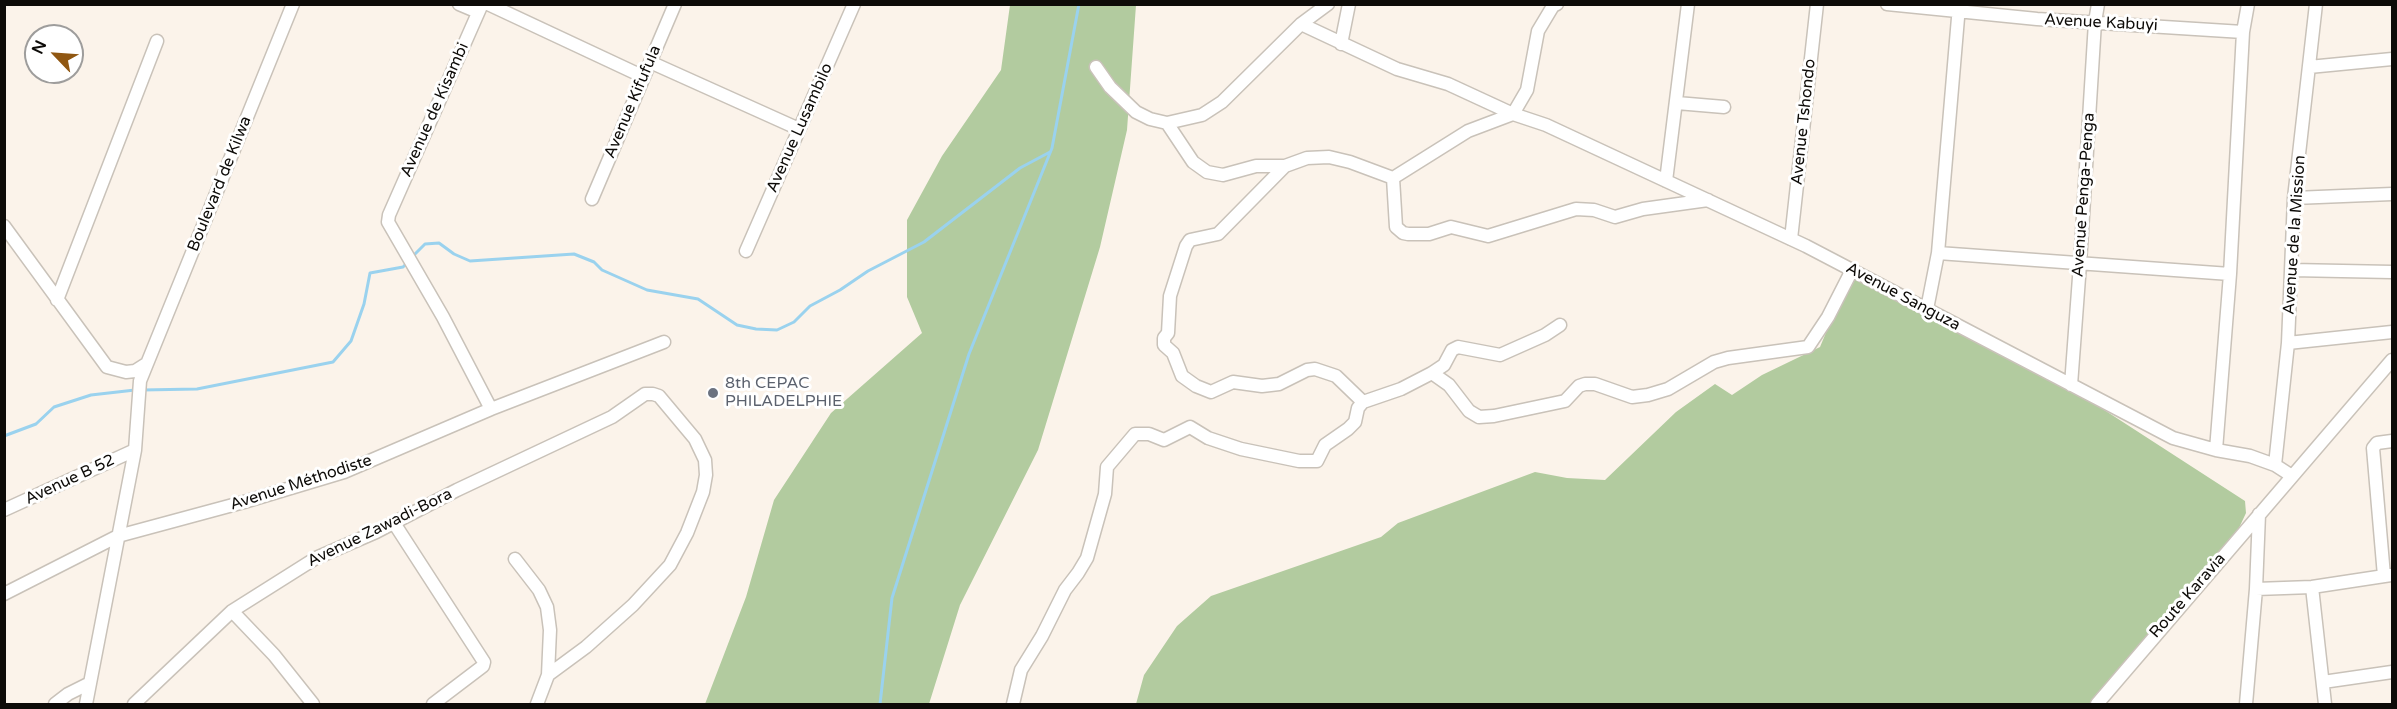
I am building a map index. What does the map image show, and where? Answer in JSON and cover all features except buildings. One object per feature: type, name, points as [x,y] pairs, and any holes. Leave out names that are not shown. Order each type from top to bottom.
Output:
[{"type":"street","name":"Boulevard de Kilwa","points":[[86,705],[135,450],[140,381],[293,4]]},
{"type":"street","points":[[459,4],[483,7],[644,77]]},
{"type":"street","name":"Avenue Kifufula","points":[[592,199],[675,4]]},
{"type":"street","name":"Avenue Lusambilo","points":[[746,251],[854,4]]},
{"type":"street","points":[[1096,67],[1110,87],[1136,112],[1150,119],[1167,123],[1202,115],[1222,102],[1301,24],[1328,4]]},
{"type":"street","points":[[1341,44],[1349,4]]},
{"type":"street","points":[[1393,178],[1468,131],[1514,114],[1527,90],[1538,31],[1553,6],[1557,4]]},
{"type":"street","points":[[1666,181],[1688,4]]},
{"type":"street","name":"Avenue Tshondo","points":[[1791,239],[1817,4]]},
{"type":"street","name":"Avenue Kabuyi","points":[[1887,4],[2244,32]]},
{"type":"street","name":"Avenue Penga-Penga","points":[[2070,385],[2098,4]]},
{"type":"street","points":[[2216,450],[2230,274],[2244,32],[2248,4]]},
{"type":"street","name":"Avenue de la Mission","points":[[2275,465],[2288,343],[2294,198],[2316,4]]},
{"type":"street","name":"Avenue de Kisambi","points":[[483,7],[389,215],[389,226],[443,316],[491,409]]},
{"type":"street","points":[[1927,309],[1938,253],[1959,9]]},
{"type":"street","name":"Avenue Sanguza","points":[[1301,24],[1397,69],[1448,84],[1514,114],[1546,125],[1791,239],[2173,438],[2216,450],[2250,456],[2275,465],[2292,476]]},
{"type":"street","points":[[57,300],[157,41]]},
{"type":"street","points":[[2309,67],[2392,60]]},
{"type":"street","points":[[650,62],[799,129]]},
{"type":"street","points":[[1677,103],[1724,107]]},
{"type":"street","points":[[1167,123],[1193,162],[1207,172],[1223,175],[1256,166],[1285,166],[1307,158],[1329,157],[1393,178]]},
{"type":"street","points":[[1285,166],[1218,234],[1190,240],[1170,296],[1168,333],[1164,338],[1164,345],[1173,353],[1182,376],[1196,386],[1211,392],[1233,382],[1262,386],[1280,384],[1307,370],[1315,369],[1336,376],[1363,402]]},
{"type":"street","points":[[1393,178],[1396,227],[1408,234],[1429,234],[1451,227],[1488,236],[1569,210],[1594,210],[1615,217],[1643,209],[1708,200]]},
{"type":"street","points":[[2294,198],[2392,194]]},
{"type":"street","points":[[6,232],[107,367],[126,372],[135,371],[146,364]]},
{"type":"street","points":[[1938,253],[2230,274]]},
{"type":"street","points":[[1432,373],[1449,385],[1469,411],[1479,417],[1565,401],[1579,386],[1590,383],[1632,397],[1648,395],[1668,389],[1713,362],[1808,347],[1828,317],[1852,270]]},
{"type":"street","points":[[2292,270],[2392,272]]},
{"type":"street","points":[[1013,705],[1021,670],[1042,636],[1065,590],[1087,558],[1105,494],[1107,467],[1126,447],[1132,436],[1141,433],[1164,440],[1190,427],[1208,438],[1241,449],[1310,463],[1317,461],[1325,445],[1331,439],[1348,429],[1354,422],[1358,408],[1363,402],[1401,388],[1432,373],[1444,365],[1450,352],[1455,348],[1500,355],[1545,335],[1560,325]]},
{"type":"street","points":[[2288,343],[2392,332]]},
{"type":"street","name":"Avenue Méthodiste","points":[[4,594],[118,536],[344,472],[491,409],[664,342]]},
{"type":"street","points":[[2292,476],[2392,360]]},
{"type":"street","name":"Avenue Zawadi-Bora","points":[[134,705],[232,611],[316,558],[394,523],[457,490],[612,417],[645,394],[659,396],[695,439],[705,460],[706,475],[703,492],[687,533],[670,565],[633,605],[586,647],[548,675]]},
{"type":"street","points":[[2256,590],[2312,587],[2388,576],[2373,448],[2377,443],[2392,441]]},
{"type":"street","name":"Avenue B 52","points":[[4,510],[135,450]]},
{"type":"street","name":"Route Karavia","points":[[2097,705],[2292,476]]},
{"type":"street","points":[[2246,705],[2256,590],[2259,514]]},
{"type":"street","points":[[394,523],[484,662],[483,666],[433,705]]},
{"type":"street","points":[[515,559],[539,590],[547,607],[550,630],[548,675],[537,705]]},
{"type":"street","points":[[2312,587],[2325,705]]},
{"type":"street","points":[[232,611],[274,655],[312,705]]},
{"type":"street","points":[[2323,682],[2392,672]]},
{"type":"street","points":[[55,705],[68,694],[90,683]]},
{"type":"green space","points":[[1010,5],[1136,5],[1127,130],[1100,247],[1038,450],[960,605],[929,704],[705,704],[746,597],[774,500],[831,413],[922,333],[907,297],[907,220],[942,156],[1001,70]]},
{"type":"green space","points":[[1852,270],[2044,371],[2245,501],[2246,513],[2239,528],[2144,639],[2093,704],[1136,704],[1144,675],[1177,626],[1211,596],[1381,537],[1398,523],[1535,472],[1567,478],[1605,480],[1676,412],[1715,384],[1732,395],[1762,375],[1820,347]]},
{"type":"waterway","points":[[880,704],[892,598],[969,354],[1052,148],[1079,4]]},
{"type":"waterway","points":[[412,257],[425,244],[439,243],[454,254],[470,261],[574,254],[594,262],[602,270],[647,290],[698,299],[737,325],[777,330],[794,322],[810,306],[840,290],[868,271],[924,242],[1020,168],[1050,152]]},
{"type":"waterway","points":[[142,390],[197,389],[333,362],[351,341],[364,304],[370,273],[403,267],[408,262]]},
{"type":"waterway","points":[[4,436],[36,424],[54,407],[91,395],[135,390]]},
{"type":"place","name":"8th CEPAC PHILADELPHIE","points":[[713,393]]}]
